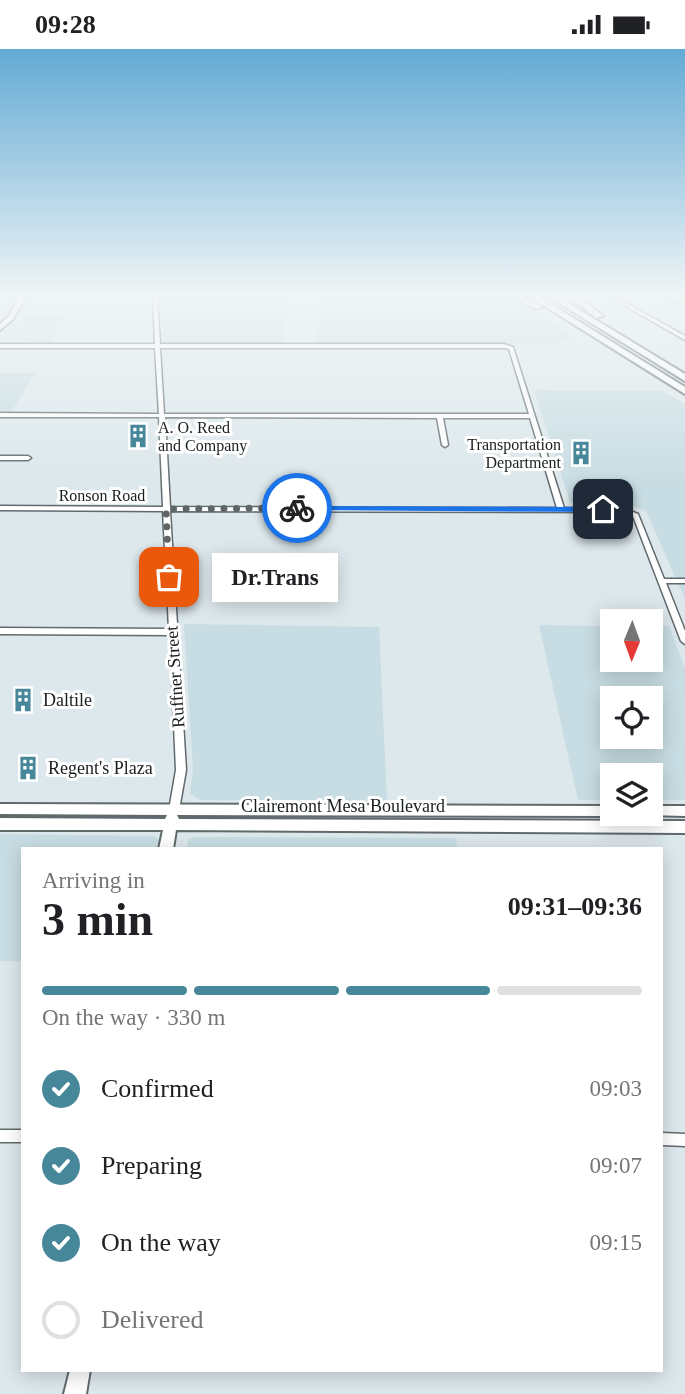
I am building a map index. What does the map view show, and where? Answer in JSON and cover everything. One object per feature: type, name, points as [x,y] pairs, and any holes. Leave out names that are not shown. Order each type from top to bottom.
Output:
[{"type":"highway","points":[[632,358],[685,391]]},
{"type":"highway","points":[[653,358],[685,377]]},
{"type":"highway","points":[[660,358],[685,377]]},
{"type":"main road","name":"Clairemont Mesa Boulevard","points":[[0,809],[600,811]]},
{"type":"main road","name":"Ruffner Street","points":[[166,847],[174,810]]},
{"type":"main road","points":[[663,811],[685,811]]},
{"type":"main road","name":"Clairemont Mesa Boulevard","points":[[0,824],[685,827]]},
{"type":"main road","points":[[75,1394],[80,1372]]},
{"type":"street","name":"Ruffner Street","points":[[159,358],[181,770],[174,810]]},
{"type":"street","points":[[515,358],[561,509]]},
{"type":"street","points":[[0,415],[533,416]]},
{"type":"street","points":[[440,416],[445,445]]},
{"type":"street","points":[[0,458],[28,458]]},
{"type":"street","name":"Ronson Road","points":[[0,508],[623,510],[636,515],[662,581]]},
{"type":"street","points":[[685,581],[662,581],[685,641]]},
{"type":"street","points":[[0,631],[172,632]]},
{"type":"street","points":[[0,1136],[21,1136]]},
{"type":"street","points":[[663,1139],[685,1140]]},
{"type":"shaded area","points":[[0,373],[35,373],[12,411],[0,411]]},
{"type":"shaded area","points":[[534,390],[663,391],[685,404],[685,599],[646,511],[634,506],[580,505],[570,502]]},
{"type":"shaded area","points":[[184,624],[379,627],[387,801],[199,800],[190,793],[193,769]]},
{"type":"shaded area","points":[[539,625],[600,626],[600,672],[663,672],[663,626],[669,626],[685,668],[685,800],[663,800],[663,763],[600,763],[600,800],[578,800]]},
{"type":"shaded area","points":[[0,834],[154,836],[159,840],[157,847],[21,847],[21,961],[0,961]]},
{"type":"shaded area","points":[[195,837],[456,838],[457,847],[187,847],[188,840]]},
{"type":"way so far","points":[[169,577],[166,509],[297,508]]},
{"type":"place","name":"A. O. Reed and Company","points":[[138,436]]},
{"type":"place","name":"Transportation Department","points":[[581,453]]},
{"type":"place","name":"Dr.Trans","points":[[169,577]]},
{"type":"place","name":"Daltile","points":[[23,700]]},
{"type":"place","name":"Regent's Plaza","points":[[28,768]]},
{"type":"route","points":[[297,508],[603,509]]}]
